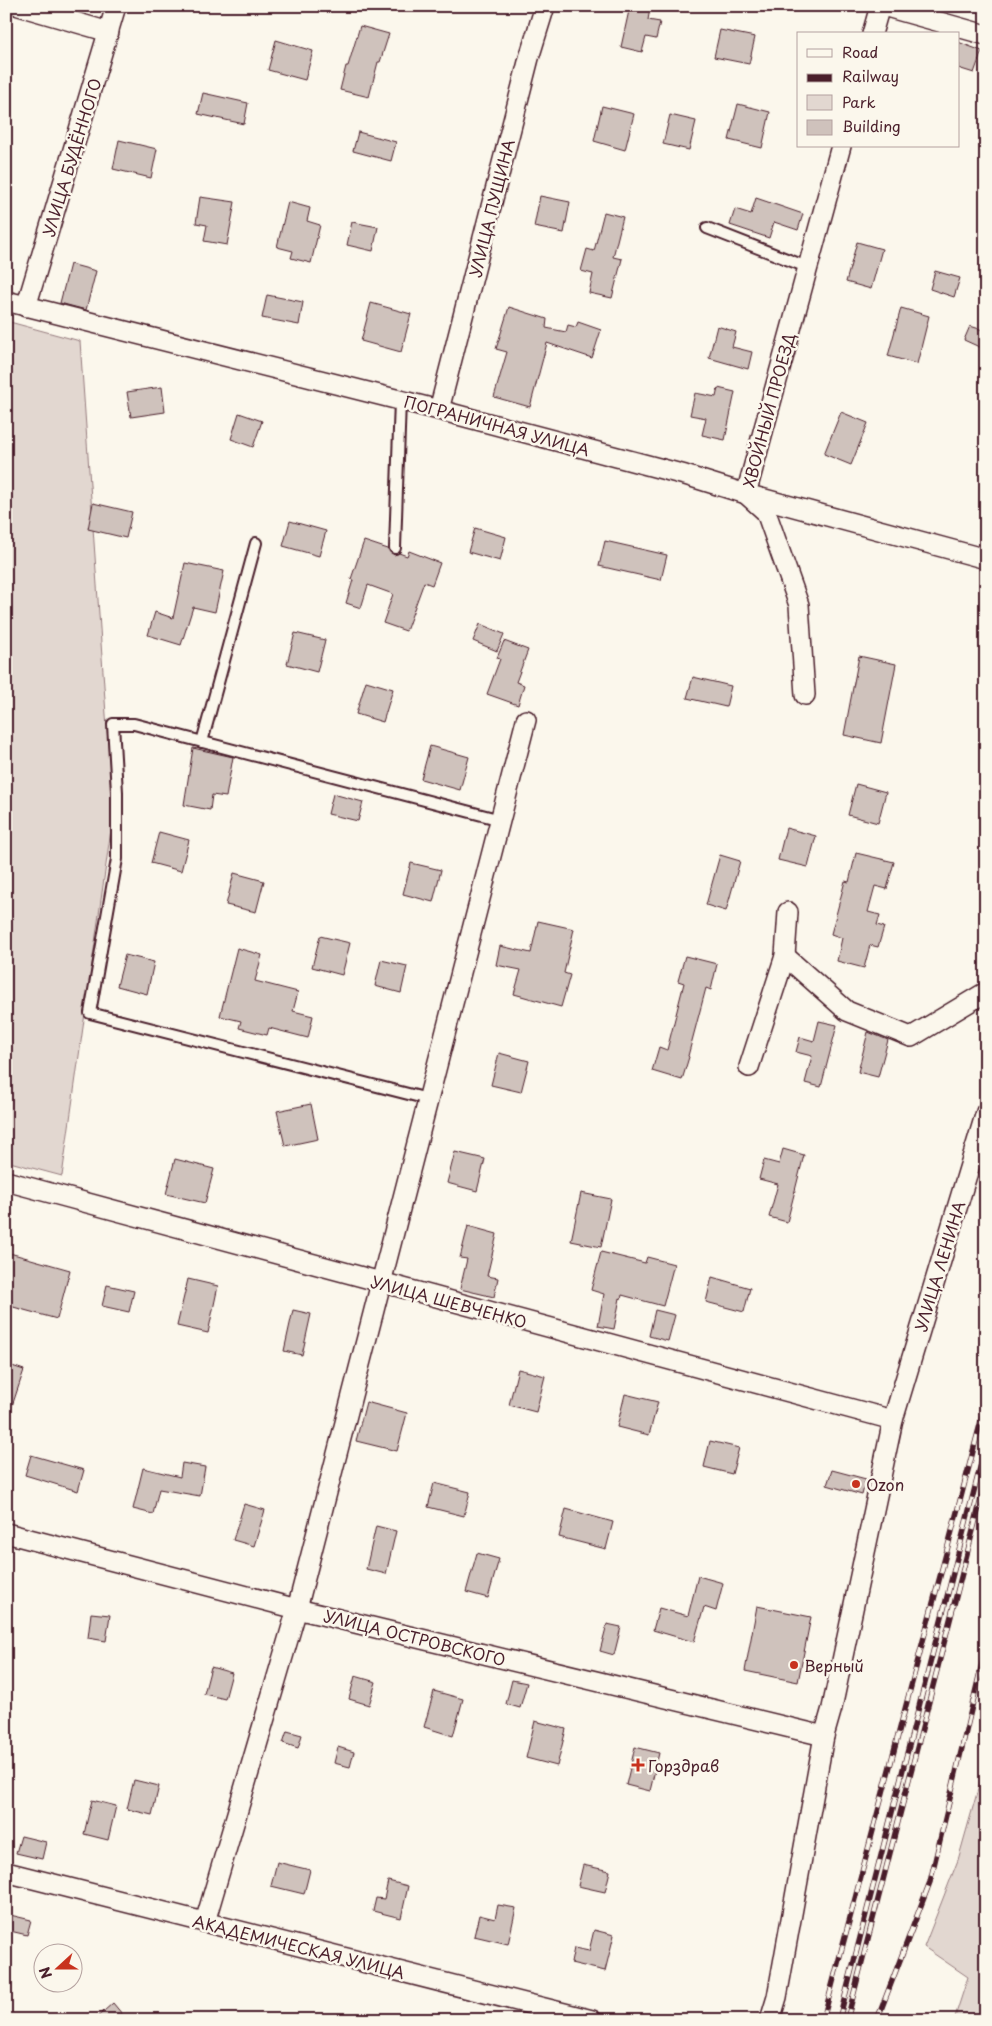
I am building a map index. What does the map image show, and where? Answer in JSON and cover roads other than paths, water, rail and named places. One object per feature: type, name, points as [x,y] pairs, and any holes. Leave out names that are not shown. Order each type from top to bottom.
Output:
[{"type":"street","points":[[19,6],[108,32]]},
{"type":"street","name":"УЛИЦА БУДЁННОГО","points":[[26,307],[116,6]]},
{"type":"street","name":"УЛИЦА ПУЩИНА","points":[[439,410],[526,68],[545,6]]},
{"type":"street","points":[[873,32],[881,6],[986,34]]},
{"type":"street","name":"ХВОЙНЫЙ ПРОЕЗД","points":[[805,695],[799,605],[766,512],[746,494],[840,148]]},
{"type":"street","name":"ПОГРАНИЧНАЯ УЛИЦА","points":[[6,301],[439,410],[685,475],[746,494],[986,559]]},
{"type":"street","points":[[205,1922],[297,1609],[526,720]]},
{"type":"street","points":[[749,1067],[785,956],[788,912]]},
{"type":"street","points":[[785,956],[847,1011],[911,1037],[986,992]]},
{"type":"street","name":"УЛИЦА ЛЕНИНА","points":[[770,2020],[777,1996],[824,1736],[832,1708],[893,1420],[986,1112]]},
{"type":"street","name":"УЛИЦА ШЕВЧЕНКО","points":[[6,1181],[893,1420]]},
{"type":"street","name":"УЛИЦА ОСТРОВСКОГО","points":[[6,1533],[297,1609],[824,1736]]},
{"type":"street","name":"АКАДЕМИЧЕСКАЯ УЛИЦА","points":[[6,1872],[592,2020]]},
{"type":"lane","points":[[707,228],[807,267]]},
{"type":"lane","points":[[395,548],[400,400]]},
{"type":"lane","points":[[202,742],[256,542]]},
{"type":"lane","points":[[424,1098],[90,1013],[117,859],[117,792],[113,724],[134,724],[501,820]]},
{"type":"railway","points":[[823,2020],[986,1402]]},
{"type":"railway","points":[[839,2020],[986,1444]]},
{"type":"railway","points":[[847,2020],[986,1480]]},
{"type":"railway","points":[[877,2020],[930,1882],[986,1647]]},
{"type":"place","name":"Ozon","points":[[856,1484]]},
{"type":"place","name":"Верный","points":[[794,1665]]},
{"type":"place","name":"Горздрав","points":[[638,1765]]}]
